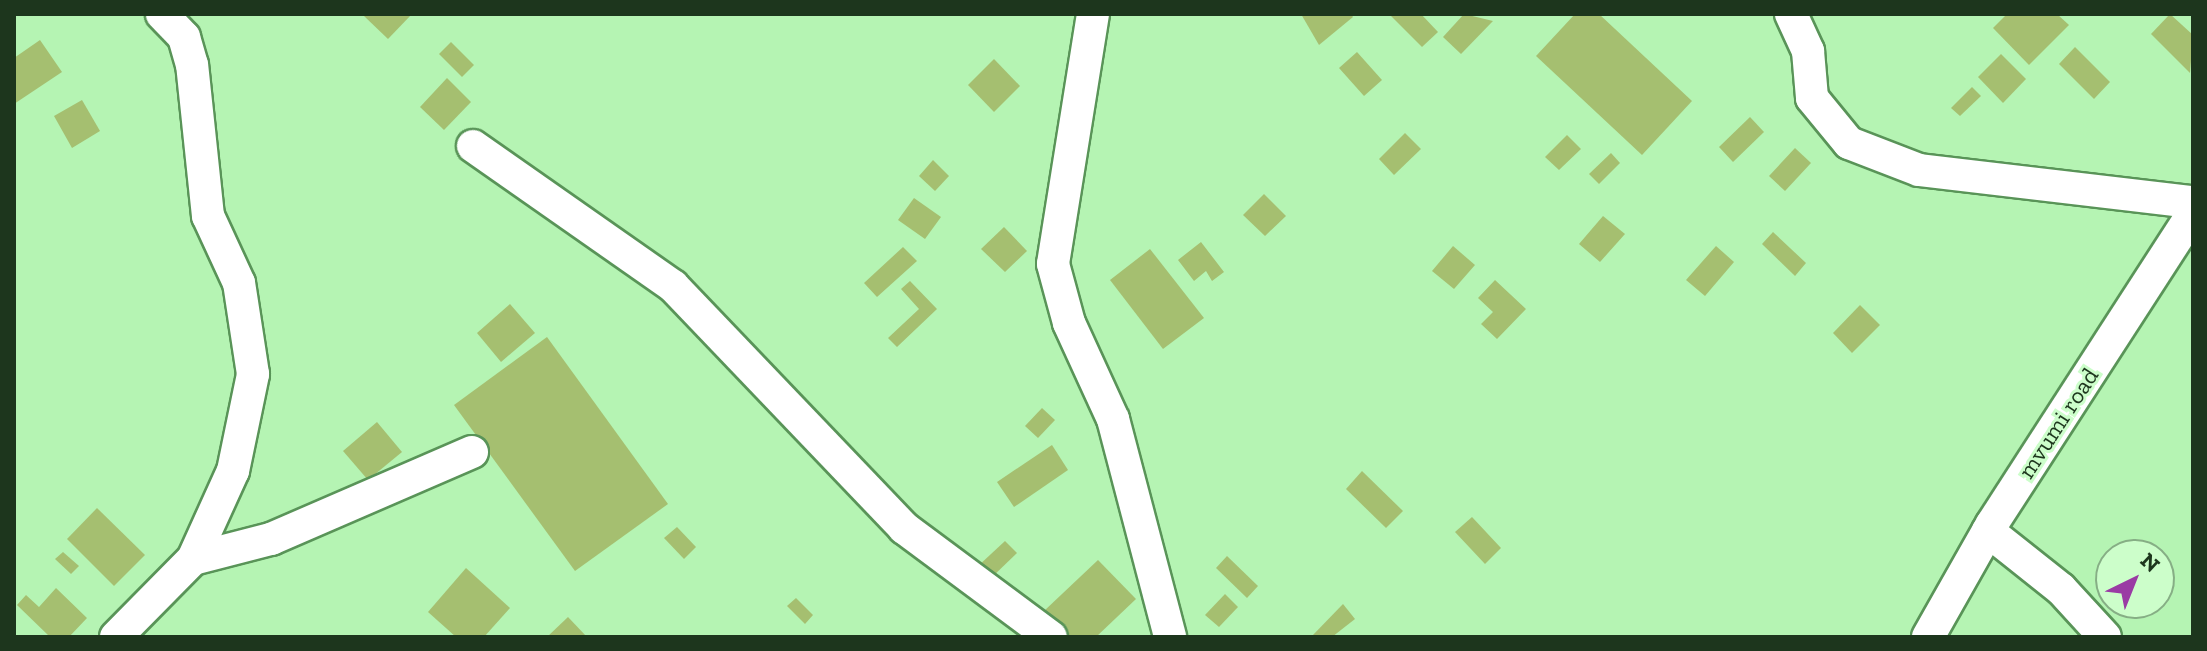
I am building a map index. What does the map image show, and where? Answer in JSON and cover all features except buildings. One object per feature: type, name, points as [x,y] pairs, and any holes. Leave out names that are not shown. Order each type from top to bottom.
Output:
[{"type":"street","points":[[116,637],[193,559],[233,471],[253,374],[239,283],[208,216],[192,65],[184,37],[162,14]]},
{"type":"street","points":[[1093,14],[1053,264],[1069,323],[1113,419],[1170,637]]},
{"type":"street","points":[[1791,14],[1808,51],[1812,98],[1849,143],[1919,170],[2193,202]]},
{"type":"street","points":[[473,146],[673,286],[904,528],[1051,637]]},
{"type":"street","name":"mvumi road","points":[[1928,637],[1988,531],[2193,213]]},
{"type":"street","points":[[193,559],[271,539],[472,452]]},
{"type":"street","points":[[1988,531],[2061,589],[2105,637]]}]
